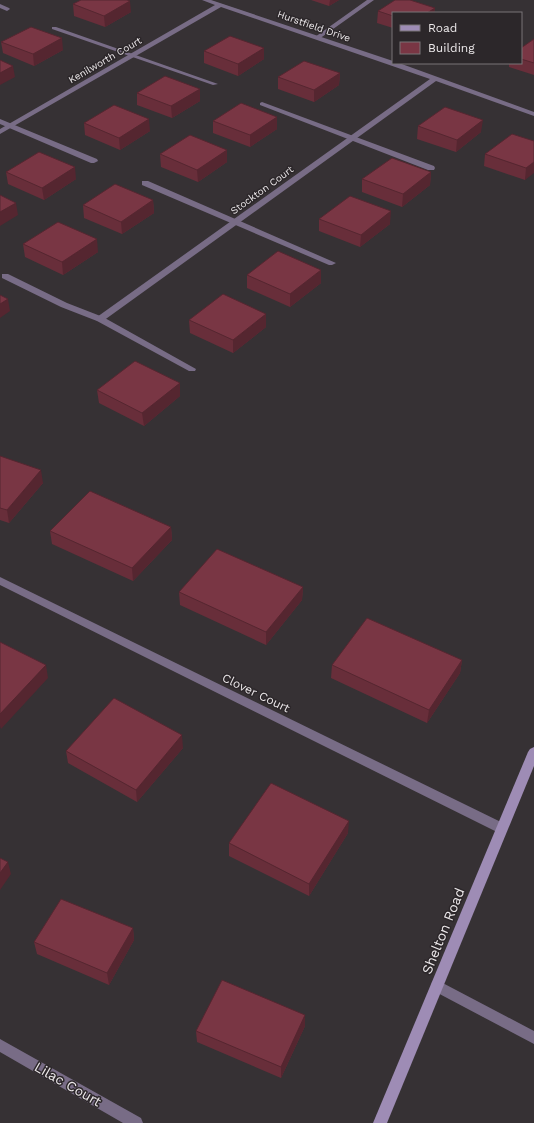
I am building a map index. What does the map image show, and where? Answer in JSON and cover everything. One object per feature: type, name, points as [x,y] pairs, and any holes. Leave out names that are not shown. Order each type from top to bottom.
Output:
[{"type":"street","name":"Hurstfield Drive","points":[[205,0],[392,63]]},
{"type":"street","points":[[317,38],[372,0]]},
{"type":"street","name":"Kenilworth Court","points":[[0,132],[220,5]]},
{"type":"street","points":[[0,6],[7,9]]},
{"type":"street","points":[[54,28],[215,84]]},
{"type":"street","name":"Hurstfield Drive","points":[[396,64],[534,114]]},
{"type":"street","name":"Stockton Court","points":[[100,319],[436,78]]},
{"type":"street","points":[[262,104],[431,168]]},
{"type":"street","points":[[0,121],[94,162]]},
{"type":"street","points":[[145,183],[332,263]]},
{"type":"street","points":[[5,276],[64,305],[100,319],[192,369]]},
{"type":"street","name":"Clover Court","points":[[0,581],[501,828]]},
{"type":"street","name":"Shelton Road","points":[[380,1123],[501,828],[534,752]]},
{"type":"street","points":[[436,986],[534,1038]]},
{"type":"street","name":"Lilac Court","points":[[0,1045],[136,1123]]},
{"type":"building","points":[[81,0],[130,1],[104,16],[73,4]]},
{"type":"building","points":[[395,0],[410,0],[435,8],[429,12],[392,12],[392,16],[378,11]]},
{"type":"building","points":[[31,27],[62,38],[33,54],[1,42]]},
{"type":"building","points":[[230,36],[264,48],[238,64],[204,51]]},
{"type":"building","points":[[534,39],[534,63],[522,59],[522,47]]},
{"type":"building","points":[[0,60],[13,66],[0,73]]},
{"type":"building","points":[[304,61],[340,73],[314,90],[278,77]]},
{"type":"building","points":[[165,76],[200,89],[171,106],[137,93]]},
{"type":"building","points":[[241,103],[277,117],[250,135],[213,121]]},
{"type":"building","points":[[114,105],[149,119],[119,138],[84,123]]},
{"type":"building","points":[[445,107],[483,120],[457,140],[418,126]]},
{"type":"building","points":[[512,134],[534,141],[534,162],[526,168],[485,154]]},
{"type":"building","points":[[190,135],[227,150],[197,170],[160,154]]},
{"type":"building","points":[[39,152],[75,167],[42,188],[6,172]]},
{"type":"building","points":[[392,158],[431,172],[403,194],[362,179]]},
{"type":"building","points":[[115,184],[153,200],[121,222],[83,205]]},
{"type":"building","points":[[0,195],[16,203],[0,212]]},
{"type":"building","points":[[350,196],[391,211],[361,235],[319,219]]},
{"type":"building","points":[[58,222],[97,239],[62,262],[23,244]]},
{"type":"building","points":[[278,251],[321,270],[290,294],[247,275]]},
{"type":"building","points":[[223,294],[266,314],[233,340],[189,320]]},
{"type":"building","points":[[0,295],[8,299],[0,304]]},
{"type":"building","points":[[135,361],[180,383],[142,413],[97,390]]},
{"type":"building","points":[[0,456],[41,470],[7,510],[0,508]]},
{"type":"building","points":[[90,491],[171,527],[132,568],[50,531]]},
{"type":"building","points":[[217,549],[303,587],[266,632],[179,592]]},
{"type":"building","points":[[367,618],[462,660],[429,710],[332,665]]},
{"type":"building","points":[[0,642],[46,665],[0,714]]},
{"type":"building","points":[[114,698],[182,735],[136,790],[66,751]]},
{"type":"building","points":[[271,783],[349,821],[309,884],[229,843]]},
{"type":"building","points":[[0,858],[8,862],[0,873]]},
{"type":"building","points":[[61,899],[133,928],[107,973],[34,942]]},
{"type":"building","points":[[222,980],[305,1015],[281,1067],[196,1031]]}]
